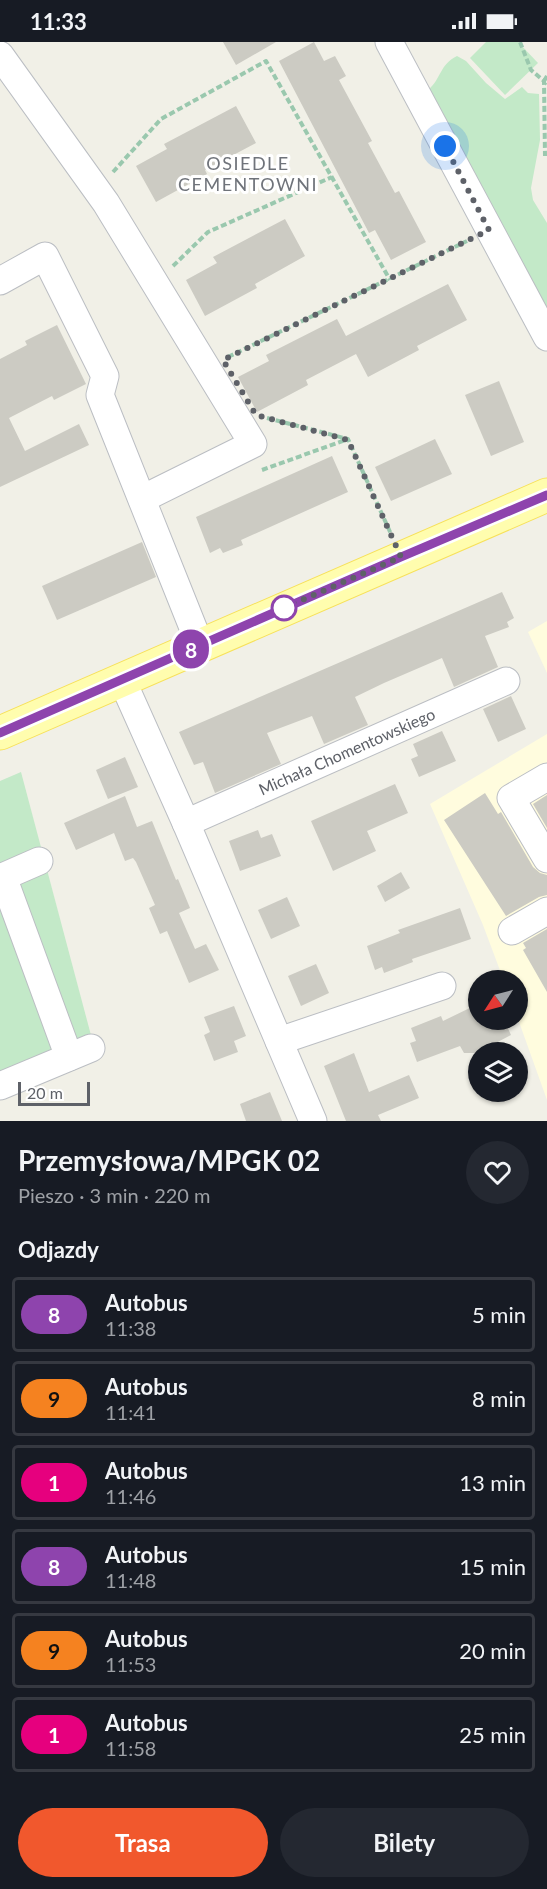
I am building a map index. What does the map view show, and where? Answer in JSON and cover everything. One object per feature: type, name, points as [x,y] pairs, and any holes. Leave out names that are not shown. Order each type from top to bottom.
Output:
[{"type":"main road","points":[[0,733],[547,495]]},
{"type":"street","points":[[389,42],[547,337]]},
{"type":"street","points":[[0,55],[106,203],[253,444],[142,499]]},
{"type":"street","points":[[0,281],[45,256],[105,376],[100,395],[200,645]]},
{"type":"street","points":[[122,680],[186,823],[313,1121]]},
{"type":"street","name":"Michała Chomentowskiego","points":[[186,823],[506,681]]},
{"type":"street","points":[[547,777],[511,798],[547,859]]},
{"type":"street","points":[[0,1086],[80,1052],[1,878],[39,861]]},
{"type":"street","points":[[512,931],[547,911]]},
{"type":"street","points":[[279,1041],[442,986]]},
{"type":"path","points":[[520,42],[531,70],[545,82]]},
{"type":"path","points":[[109,176],[161,119],[266,61],[390,280]]},
{"type":"path","points":[[545,156],[545,82],[547,76]]},
{"type":"path","points":[[168,271],[208,232],[332,177]]},
{"type":"path","points":[[223,360],[489,230]]},
{"type":"path","points":[[256,415],[348,440]]},
{"type":"path","points":[[260,471],[348,440]]},
{"type":"path","points":[[348,440],[401,557]]},
{"type":"shaded area","points":[[547,621],[547,673],[528,632]]},
{"type":"shaded area","points":[[547,734],[547,1100],[522,1030],[528,1030],[528,970],[500,970],[483,925],[430,804]]},
{"type":"green space","points":[[486,42],[518,42],[538,63],[505,95],[470,58]]},
{"type":"green space","points":[[457,56],[466,61],[505,99],[522,87],[528,93],[539,94],[540,140],[531,188],[533,200],[547,223],[547,313],[428,90],[447,63]]},
{"type":"green space","points":[[21,772],[92,1039],[0,1077],[0,781]]},
{"type":"building","points":[[223,42],[276,42],[236,65]]},
{"type":"building","points":[[314,42],[324,61],[335,56],[346,76],[339,80],[372,141],[368,143],[395,193],[399,191],[426,242],[391,260],[375,230],[369,233],[279,61]]},
{"type":"building","points":[[236,106],[256,143],[205,170],[207,174],[156,202],[136,166],[167,149],[164,144]]},
{"type":"building","points":[[285,219],[305,256],[255,284],[257,288],[205,316],[186,280],[217,263],[213,257]]},
{"type":"building","points":[[448,284],[467,320],[417,346],[419,350],[368,377],[356,354],[306,380],[308,385],[257,412],[238,377],[269,361],[266,355],[337,319],[346,336]]},
{"type":"building","points":[[57,325],[86,384],[54,400],[52,396],[9,418],[25,451],[79,424],[89,445],[0,487],[0,359],[27,345],[25,341]]},
{"type":"building","points":[[499,381],[524,442],[491,456],[465,395]]},
{"type":"building","points":[[435,439],[452,474],[391,501],[375,467]]},
{"type":"building","points":[[332,456],[348,492],[241,540],[243,545],[223,553],[220,548],[210,553],[196,517]]},
{"type":"building","points":[[142,542],[156,577],[57,620],[42,586]]},
{"type":"building","points":[[502,592],[514,618],[507,622],[509,627],[485,636],[498,667],[454,687],[442,658],[384,683],[355,697],[368,725],[324,744],[312,716],[267,733],[281,764],[215,793],[203,762],[194,765],[179,732]]},
{"type":"building","points":[[511,696],[526,729],[498,742],[483,709]]},
{"type":"building","points":[[442,731],[456,761],[419,777],[411,759],[418,756],[413,744]]},
{"type":"building","points":[[125,757],[138,787],[108,799],[96,770]]},
{"type":"building","points":[[395,784],[408,813],[367,831],[376,851],[333,871],[311,821]]},
{"type":"building","points":[[485,793],[498,814],[501,812],[533,867],[547,875],[547,895],[539,897],[506,916],[444,820]]},
{"type":"building","points":[[547,795],[547,828],[533,804]]},
{"type":"building","points":[[125,796],[137,827],[152,821],[190,908],[179,913],[195,949],[206,944],[219,970],[189,983],[167,931],[160,934],[149,908],[155,905],[136,862],[133,858],[125,861],[114,833],[76,850],[64,823]]},
{"type":"building","points":[[258,830],[261,838],[272,834],[281,856],[240,871],[229,841]]},
{"type":"building","points":[[401,872],[410,888],[385,902],[377,886]]},
{"type":"building","points":[[287,897],[300,926],[271,939],[258,910]]},
{"type":"building","points":[[460,908],[471,939],[412,959],[413,962],[384,973],[382,967],[375,970],[367,946],[400,933],[398,930]]},
{"type":"building","points":[[547,929],[547,992],[523,950],[526,948],[523,943]]},
{"type":"building","points":[[316,964],[329,993],[301,1006],[288,976]]},
{"type":"building","points":[[234,1006],[246,1036],[234,1041],[238,1052],[214,1061],[204,1035],[210,1032],[204,1017]]},
{"type":"building","points":[[468,1009],[468,1030],[509,1030],[511,1035],[498,1042],[468,1042],[468,1053],[464,1053],[460,1046],[417,1062],[410,1043],[416,1041],[411,1028],[441,1016],[443,1021]]},
{"type":"building","points":[[354,1053],[369,1092],[409,1075],[419,1098],[378,1115],[381,1121],[346,1121],[324,1066]]},
{"type":"building","points":[[270,1092],[282,1121],[246,1121],[240,1104]]},
{"type":"bus line","name":"8","points":[[0,733],[547,495]]},
{"type":"district","name":"OSIEDLE CEMENTOWNI","points":[[248,174]]},
{"type":"route","points":[[284,608],[401,557],[348,440],[256,415],[223,360],[489,230],[445,146]]}]
